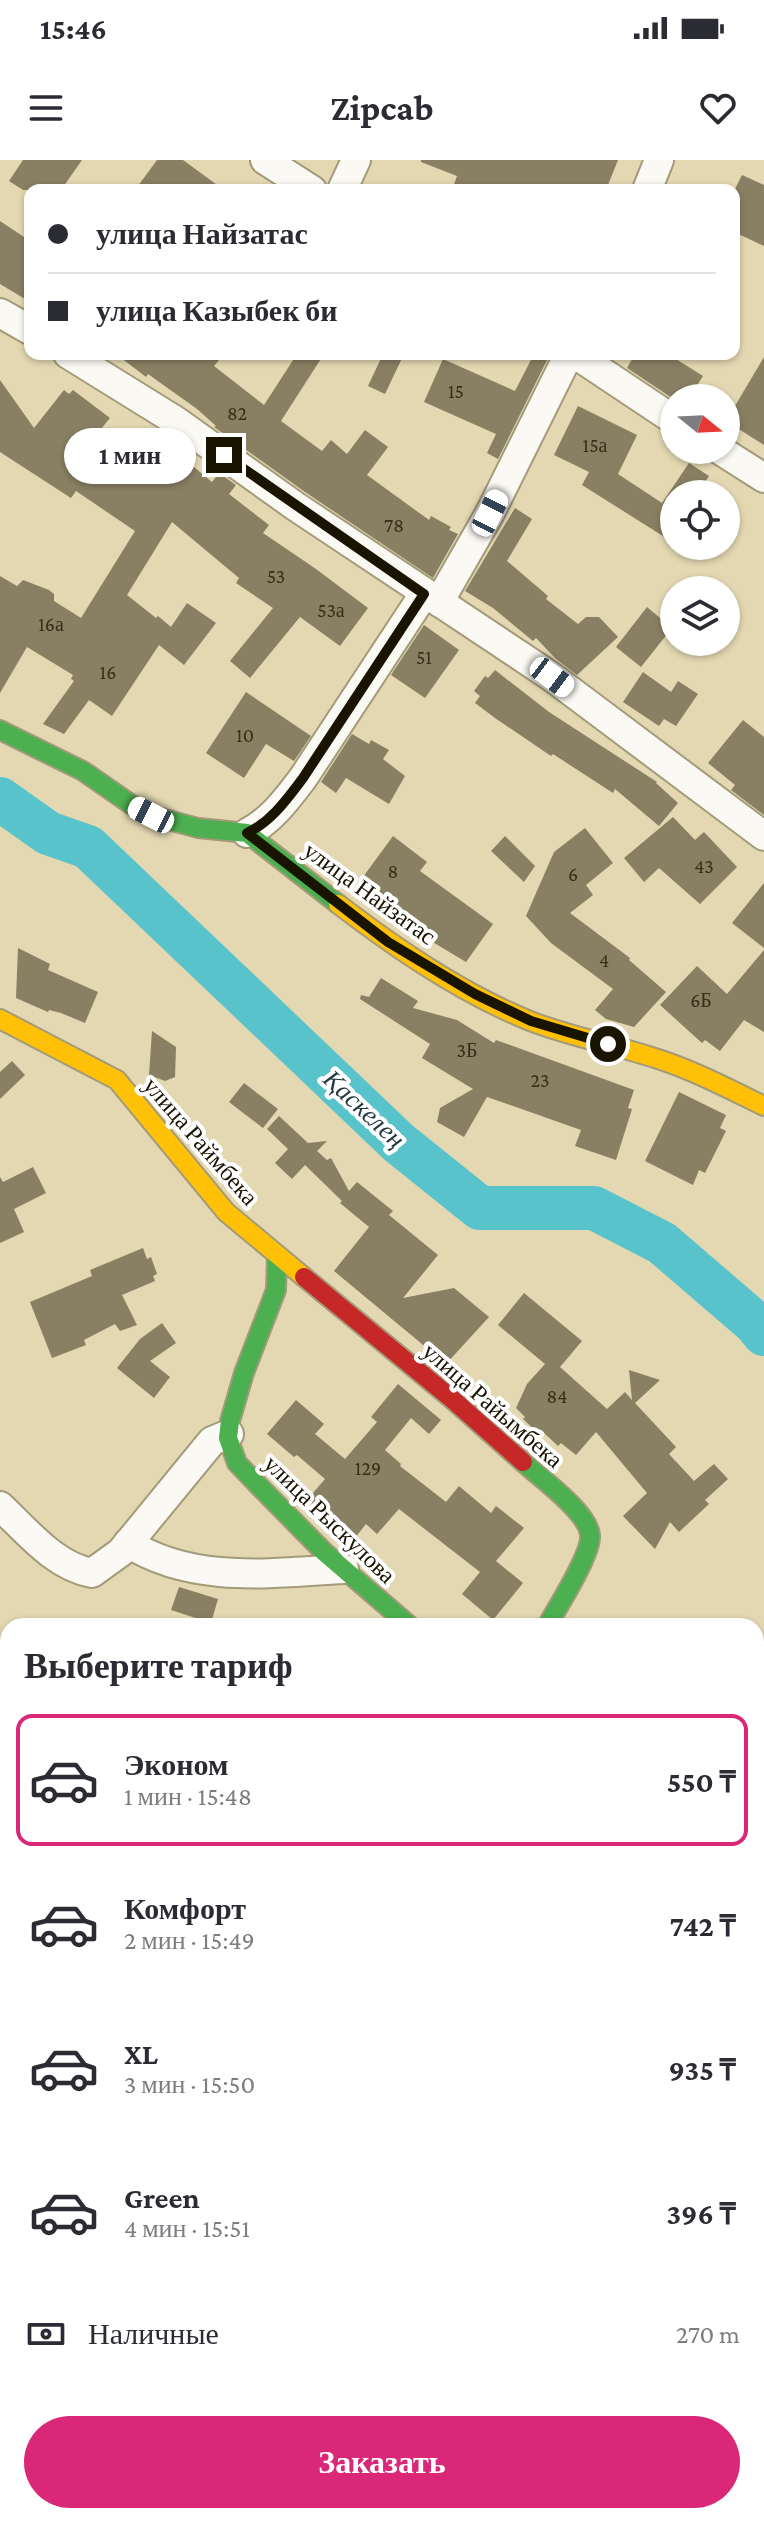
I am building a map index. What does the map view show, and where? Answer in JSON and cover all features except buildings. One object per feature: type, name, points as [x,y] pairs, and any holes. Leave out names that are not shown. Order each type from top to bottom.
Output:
[{"type":"street","points":[[265,160],[303,184]]},
{"type":"street","points":[[345,184],[356,160]]},
{"type":"street","points":[[649,184],[659,160]]},
{"type":"street","points":[[0,313],[24,327]]},
{"type":"street","points":[[78,360],[176,421],[295,506],[552,677],[764,836]]},
{"type":"street","points":[[0,730],[85,772],[123,800],[151,815],[224,832],[247,833],[259,827],[283,804],[303,778],[490,513],[574,360]]},
{"type":"street","points":[[584,360],[660,411]]},
{"type":"street","points":[[740,463],[764,478]]},
{"type":"street","name":"улица Найзатас","points":[[247,833],[388,942],[475,994],[531,1021],[659,1059],[706,1077],[764,1106]]},
{"type":"street","name":"улица Раймбека","points":[[0,1019],[117,1080],[226,1212],[277,1255]]},
{"type":"street","points":[[0,1506],[55,1557],[75,1569],[92,1573],[121,1552],[212,1441],[229,1434],[244,1373],[276,1290],[277,1255]]},
{"type":"street","name":"улица Райымбека","points":[[277,1255],[452,1399],[579,1512],[590,1535],[586,1554],[551,1618]]},
{"type":"street","name":"улица Рыскулова","points":[[229,1434],[237,1463],[324,1552],[401,1618]]},
{"type":"street","points":[[128,1543],[146,1555],[183,1567],[229,1574],[344,1569]]},
{"type":"waterway","name":"Қаскелең","points":[[0,799],[48,833],[88,847],[399,1143],[480,1208],[594,1208],[662,1243],[764,1334]]},
{"type":"traffic: fast","points":[[0,730],[83,771],[150,815],[198,828],[247,833],[338,904]]},
{"type":"traffic: fast","points":[[277,1255],[276,1290],[244,1373],[228,1438],[237,1463],[259,1486],[324,1552],[401,1618]]},
{"type":"traffic: fast","points":[[523,1462],[572,1506],[590,1535],[586,1555],[552,1618]]},
{"type":"traffic: slow","points":[[338,904],[430,969],[504,1010],[546,1027],[672,1064],[764,1106]]},
{"type":"traffic: slow","points":[[0,1019],[117,1080],[226,1212],[304,1277]]},
{"type":"traffic: jam","points":[[304,1277],[523,1462]]},
{"type":"route","points":[[224,455],[424,594],[303,778],[283,804],[259,827],[247,833],[388,942],[475,994],[531,1021],[608,1044]]}]
